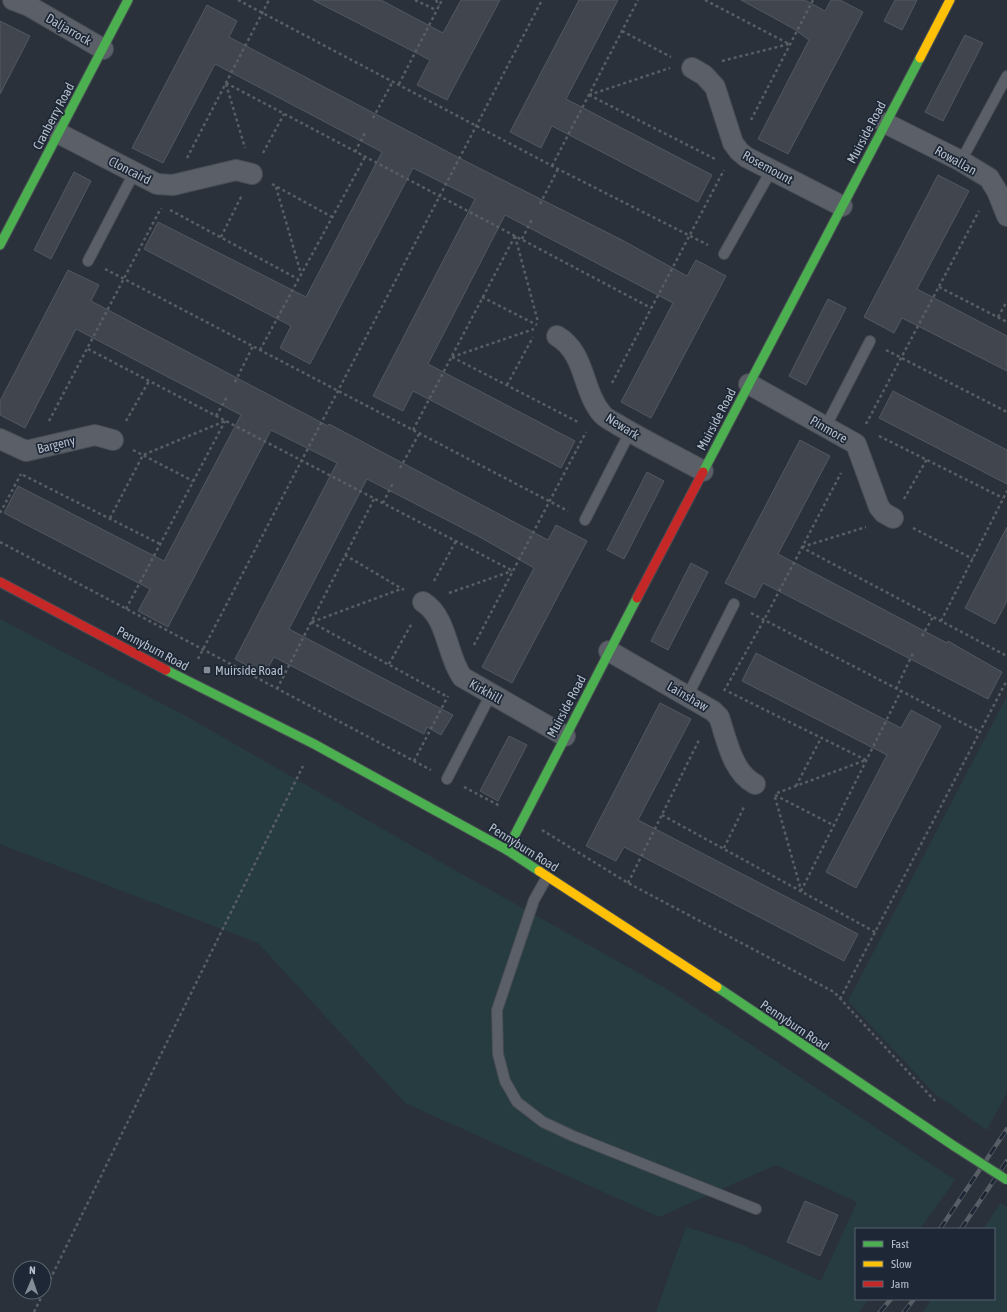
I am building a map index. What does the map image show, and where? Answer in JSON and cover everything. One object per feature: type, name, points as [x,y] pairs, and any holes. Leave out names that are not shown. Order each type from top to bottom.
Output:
[{"type":"street","name":"Cranberry Road","points":[[0,245],[128,0]]},
{"type":"street","name":"Muirside Road","points":[[507,850],[522,818],[609,651],[950,0]]},
{"type":"street","name":"Daljarrock","points":[[25,2],[103,49]]},
{"type":"street","name":"Rosemount","points":[[688,66],[704,75],[715,87],[733,143],[738,151],[746,157],[842,206]]},
{"type":"street","name":"Rowallan","points":[[885,123],[989,178],[1007,216]]},
{"type":"street","name":"Cloncaird","points":[[58,133],[157,184],[173,185],[236,170],[252,174]]},
{"type":"street","name":"Newark","points":[[557,336],[570,347],[575,355],[598,408],[604,416],[630,432],[703,471]]},
{"type":"street","name":"Pinmore","points":[[749,384],[826,426],[860,436],[879,507],[884,513],[893,518]]},
{"type":"street","name":"Bargeny","points":[[0,440],[20,450],[33,450],[95,435],[114,440]]},
{"type":"street","name":"Pennyburn Road","points":[[0,582],[187,681],[314,744],[507,850],[1007,1180]]},
{"type":"street","name":"Kirkhill","points":[[423,602],[430,606],[439,619],[460,674],[466,681],[565,736]]},
{"type":"street","name":"Lainshaw","points":[[609,651],[688,695],[713,711],[719,718],[738,768],[748,780],[755,784]]},
{"type":"lane","points":[[961,162],[1007,76]]},
{"type":"lane","points":[[724,254],[772,169]]},
{"type":"lane","points":[[88,261],[134,173]]},
{"type":"lane","points":[[826,426],[870,342]]},
{"type":"lane","points":[[585,520],[630,432]]},
{"type":"lane","points":[[688,695],[734,604]]},
{"type":"lane","points":[[447,778],[491,694]]},
{"type":"lane","points":[[547,877],[534,900],[497,1010],[498,1054],[505,1081],[517,1102],[543,1122],[573,1136],[756,1209]]},
{"type":"path","points":[[238,0],[552,166],[724,254]]},
{"type":"path","points":[[0,513],[163,206],[269,0]]},
{"type":"path","points":[[415,0],[436,10]]},
{"type":"path","points":[[436,0],[439,6]]},
{"type":"path","points":[[399,84],[442,0]]},
{"type":"path","points":[[187,681],[542,0]]},
{"type":"path","points":[[552,166],[638,0]]},
{"type":"path","points":[[589,95],[688,66],[790,44],[705,0]]},
{"type":"path","points":[[622,31],[688,66]]},
{"type":"path","points":[[373,118],[393,81]]},
{"type":"path","points":[[226,83],[651,308]]},
{"type":"path","points":[[226,83],[252,174],[332,218]]},
{"type":"path","points":[[589,95],[720,162]]},
{"type":"path","points":[[220,237],[284,114]]},
{"type":"path","points":[[355,152],[365,133]]},
{"type":"path","points":[[260,350],[365,157]]},
{"type":"path","points":[[540,204],[558,169]]},
{"type":"path","points":[[628,883],[713,711],[764,620],[993,184]]},
{"type":"path","points":[[276,187],[301,274]]},
{"type":"path","points":[[163,206],[298,279]]},
{"type":"path","points":[[522,240],[532,219]]},
{"type":"path","points":[[414,761],[689,235]]},
{"type":"path","points":[[413,430],[515,236]]},
{"type":"path","points":[[507,385],[539,327],[515,236]]},
{"type":"path","points":[[88,261],[585,520]]},
{"type":"path","points":[[939,287],[1007,322]]},
{"type":"path","points":[[482,297],[539,327]]},
{"type":"path","points":[[998,317],[1007,301]]},
{"type":"path","points":[[452,357],[539,327]]},
{"type":"path","points":[[870,342],[1007,412]]},
{"type":"path","points":[[234,382],[253,346]]},
{"type":"path","points":[[88,349],[513,571]]},
{"type":"path","points":[[452,357],[588,427]]},
{"type":"path","points":[[149,381],[114,440],[193,481]]},
{"type":"path","points":[[216,416],[227,397]]},
{"type":"path","points":[[110,518],[144,456],[225,421]]},
{"type":"path","points":[[126,609],[225,421]]},
{"type":"path","points":[[400,468],[419,434]]},
{"type":"path","points":[[860,436],[926,459],[1003,498]]},
{"type":"path","points":[[801,547],[893,518],[926,459]]},
{"type":"path","points":[[21,474],[160,544]]},
{"type":"path","points":[[383,503],[393,483]]},
{"type":"path","points":[[940,621],[1007,491]]},
{"type":"path","points":[[277,689],[374,499]]},
{"type":"path","points":[[893,518],[973,559]]},
{"type":"path","points":[[389,664],[456,541]]},
{"type":"path","points":[[801,547],[1007,656]]},
{"type":"path","points":[[345,555],[423,602]]},
{"type":"path","points":[[423,602],[513,571]]},
{"type":"path","points":[[311,622],[402,589]]},
{"type":"path","points":[[734,604],[980,732]]},
{"type":"path","points":[[922,636],[933,617]]},
{"type":"path","points":[[311,622],[448,697]]},
{"type":"path","points":[[896,689],[914,651]]},
{"type":"path","points":[[840,999],[1007,680]]},
{"type":"path","points":[[725,690],[866,760]]},
{"type":"path","points":[[801,891],[900,691]]},
{"type":"path","points":[[795,787],[821,738]]},
{"type":"path","points":[[34,1312],[314,744]]},
{"type":"path","points":[[774,794],[866,760]]},
{"type":"path","points":[[724,848],[755,784]]},
{"type":"path","points":[[774,794],[833,825]]},
{"type":"path","points":[[774,794],[801,891]]},
{"type":"path","points":[[662,814],[875,932]]},
{"type":"green space","points":[[0,619],[184,715],[444,864],[667,989],[955,1180],[921,1228],[855,1228],[855,1300],[868,1300],[859,1312],[656,1312],[686,1227],[740,1244],[821,1281],[857,1202],[776,1165],[659,1217],[405,1103],[258,943],[0,844]]},
{"type":"green space","points":[[1007,696],[1007,1093],[987,1130],[935,1094],[848,1001]]},
{"type":"green space","points":[[1001,1203],[1007,1207],[1007,1312],[923,1312],[931,1300],[995,1300],[995,1228],[984,1228]]},
{"type":"building","points":[[313,0],[381,0],[443,33],[461,0],[500,0],[447,100],[417,85],[430,60]]},
{"type":"building","points":[[579,0],[618,0],[566,99],[712,175],[698,202],[552,126],[541,148],[510,132]]},
{"type":"building","points":[[741,0],[805,0],[825,11],[831,0],[840,0],[863,12],[788,154],[758,139],[809,40],[794,29]]},
{"type":"building","points":[[895,0],[917,0],[902,30],[884,21]]},
{"type":"building","points":[[207,5],[237,21],[229,37],[467,162],[622,240],[687,276],[696,260],[726,276],[651,418],[621,402],[673,303],[505,215],[428,364],[575,441],[561,468],[413,391],[403,411],[373,396],[475,199],[413,168],[310,364],[280,348],[291,326],[144,249],[158,222],[306,297],[382,152],[215,64],[163,163],[132,148]]},
{"type":"building","points":[[0,21],[30,36],[0,94]]},
{"type":"building","points":[[965,35],[983,43],[943,121],[925,112]]},
{"type":"building","points":[[74,172],[91,181],[51,259],[34,250]]},
{"type":"building","points":[[938,175],[969,191],[917,289],[1007,336],[1007,371],[902,318],[894,333],[864,317]]},
{"type":"building","points":[[68,270],[99,285],[91,301],[328,426],[329,424],[548,540],[556,525],[587,541],[512,683],[482,667],[534,568],[478,536],[367,479],[289,629],[453,715],[441,735],[427,727],[424,734],[274,657],[264,675],[235,659],[337,463],[271,430],[168,627],[138,611],[150,589],[4,513],[18,486],[164,561],[241,415],[76,329],[25,428],[0,415],[0,401]]},
{"type":"building","points":[[828,299],[846,308],[806,385],[789,376]]},
{"type":"building","points":[[893,391],[1007,450],[1007,484],[879,418]]},
{"type":"building","points":[[800,440],[830,456],[778,554],[947,643],[948,641],[1002,672],[988,699],[763,583],[755,598],[725,583]]},
{"type":"building","points":[[647,472],[664,481],[624,559],[607,550]]},
{"type":"building","points":[[1007,527],[1007,601],[995,624],[965,608]]},
{"type":"building","points":[[691,563],[708,572],[668,650],[651,641]]},
{"type":"building","points":[[756,653],[901,728],[911,710],[941,726],[856,888],[826,872],[887,755],[742,681]]},
{"type":"building","points":[[660,703],[691,719],[638,820],[858,934],[844,961],[624,847],[616,861],[586,846]]},
{"type":"building","points":[[509,736],[527,745],[498,801],[480,791]]},
{"type":"building","points":[[805,1201],[838,1215],[820,1256],[787,1242]]},
{"type":"railway","points":[[941,1228],[1007,1129]]},
{"type":"railway","points":[[962,1228],[1007,1161]]},
{"type":"railway","points":[[880,1312],[890,1300]]},
{"type":"railway","points":[[904,1312],[913,1300]]},
{"type":"traffic: fast","points":[[0,245],[128,0]]},
{"type":"traffic: fast","points":[[703,472],[920,58]]},
{"type":"traffic: fast","points":[[507,850],[637,598]]},
{"type":"traffic: fast","points":[[166,670],[314,744],[507,850],[539,871]]},
{"type":"traffic: fast","points":[[717,987],[954,1146]]},
{"type":"traffic: fast","points":[[954,1146],[1007,1180]]},
{"type":"traffic: slow","points":[[920,58],[950,0]]},
{"type":"traffic: slow","points":[[539,871],[717,987]]},
{"type":"traffic: jam","points":[[637,598],[703,472]]},
{"type":"traffic: jam","points":[[0,582],[166,670]]},
{"type":"place","name":"Muirside Road","points":[[207,670]]}]
